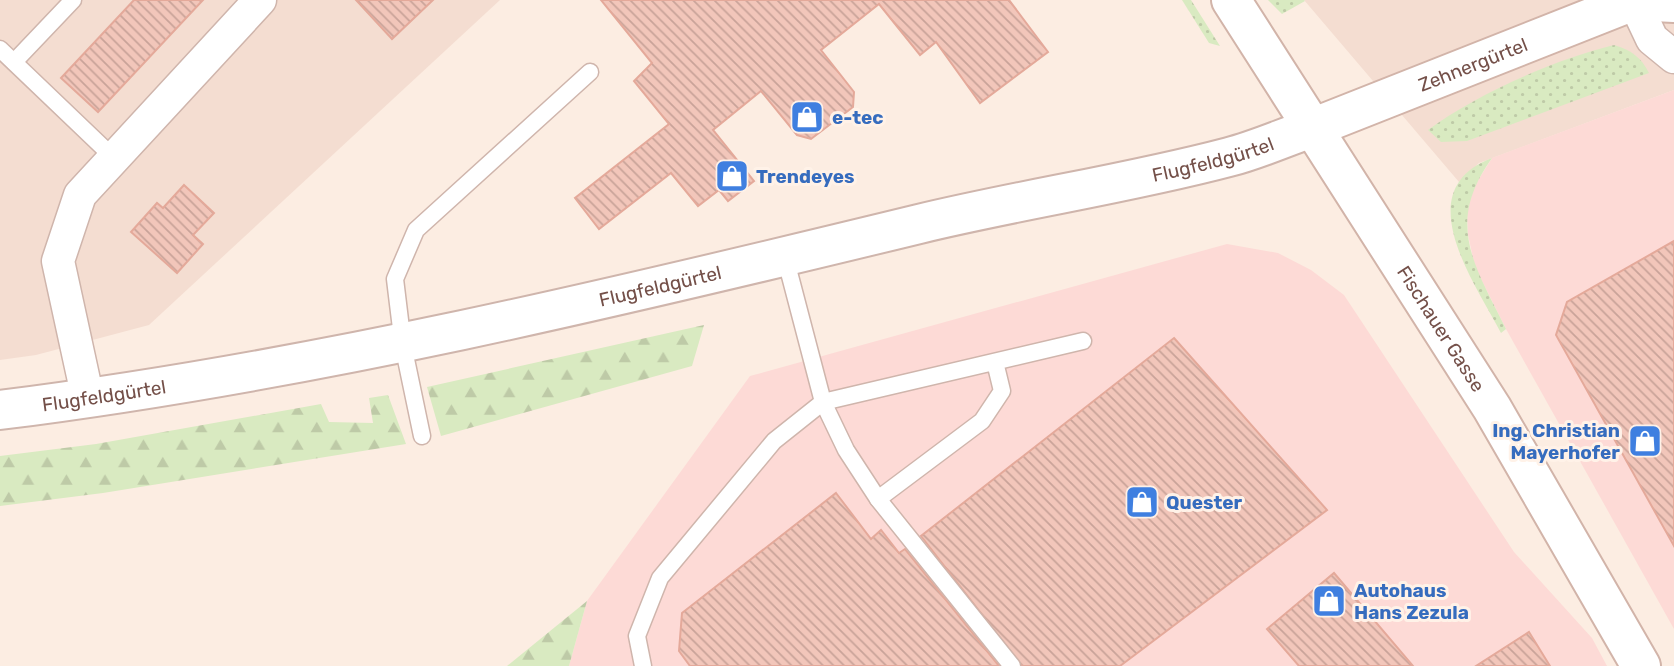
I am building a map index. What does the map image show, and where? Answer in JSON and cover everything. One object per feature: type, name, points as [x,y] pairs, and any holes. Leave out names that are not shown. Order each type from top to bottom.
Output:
[{"type":"street","points":[[88,399],[58,261],[80,195],[260,0]]},
{"type":"street","name":"Fischauer Gasse","points":[[1231,0],[1492,408],[1641,666]]},
{"type":"street","points":[[1635,0],[1652,38],[1674,57]]},
{"type":"street","name":"Zehnergürtel","points":[[1312,128],[1387,95],[1635,0],[1674,3]]},
{"type":"street","name":"Flugfeldgürtel","points":[[0,410],[88,399],[403,345],[962,214],[1231,157],[1312,128]]},
{"type":"lane","points":[[14,62],[73,0]]},
{"type":"lane","points":[[0,49],[114,158]]},
{"type":"lane","points":[[422,436],[403,345],[395,279],[416,230],[590,72]]},
{"type":"lane","points":[[785,257],[822,402],[846,450],[877,499],[1013,666]]},
{"type":"lane","points":[[643,666],[637,636],[660,578],[774,441],[822,402],[1083,341]]},
{"type":"lane","points":[[877,499],[982,421],[1002,391],[995,362]]},
{"type":"shaded area","points":[[0,0],[500,0],[149,325],[36,355],[0,360]]},
{"type":"shaded area","points":[[1304,0],[1674,0],[1674,90],[1479,163],[1459,182]]},
{"type":"shaded area","points":[[1674,90],[1674,629],[1506,329],[1475,267],[1468,235],[1467,213],[1470,193],[1492,158]]},
{"type":"shaded area","points":[[1227,244],[1278,253],[1311,270],[1344,295],[1514,552],[1592,638],[1607,666],[569,666],[587,601],[750,376]]},
{"type":"green space","points":[[1182,0],[1191,0],[1220,46],[1209,43]]},
{"type":"green space","points":[[1268,0],[1304,0],[1305,1],[1282,14]]},
{"type":"green space","points":[[1614,45],[1635,55],[1649,73],[1467,141],[1441,142],[1428,130],[1469,104],[1517,79],[1567,59]]},
{"type":"green space","points":[[1492,158],[1470,203],[1467,224],[1475,264],[1506,329],[1501,333],[1464,264],[1455,239],[1451,214],[1454,192],[1467,173]]},
{"type":"green space","points":[[704,325],[692,366],[441,436],[427,387]]},
{"type":"green space","points":[[388,395],[406,444],[103,493],[0,506],[0,456],[96,444],[321,404],[329,422],[373,423],[369,398]]},
{"type":"green space","points":[[587,601],[569,666],[507,666]]},
{"type":"building","points":[[134,0],[203,0],[98,112],[61,78]]},
{"type":"building","points":[[356,0],[433,0],[392,39]]},
{"type":"building","points":[[601,0],[1009,0],[1048,52],[980,103],[936,42],[920,55],[879,4],[821,50],[854,92],[853,107],[811,139],[797,135],[761,91],[713,130],[754,181],[728,201],[719,190],[698,206],[671,173],[599,229],[575,198],[669,124],[634,81],[652,63]]},
{"type":"building","points":[[184,185],[214,213],[193,235],[203,244],[177,273],[131,232],[157,203],[163,208]]},
{"type":"building","name":"Ing. Christian Mayerhofer","points":[[1674,241],[1674,546],[1556,335],[1567,302]]},
{"type":"building","name":"Quester","points":[[1174,338],[1327,510],[1120,666],[1022,666],[921,536]]},
{"type":"building","points":[[836,493],[871,539],[881,530],[899,553],[905,549],[999,666],[690,666],[679,651],[682,613]]},
{"type":"building","name":"Autohaus Hans Zezula","points":[[1334,573],[1413,666],[1299,666],[1267,629]]},
{"type":"building","name":"Autohaus Hans Zezula","points":[[1529,632],[1550,666],[1476,666]]},
{"type":"place","name":"e-tec","points":[[807,117]]},
{"type":"place","name":"Trendeyes","points":[[732,176]]},
{"type":"place","name":"Ing. Christian Mayerhofer","points":[[1645,441]]},
{"type":"place","name":"Quester","points":[[1142,502]]},
{"type":"place","name":"Autohaus Hans Zezula","points":[[1329,601]]}]
